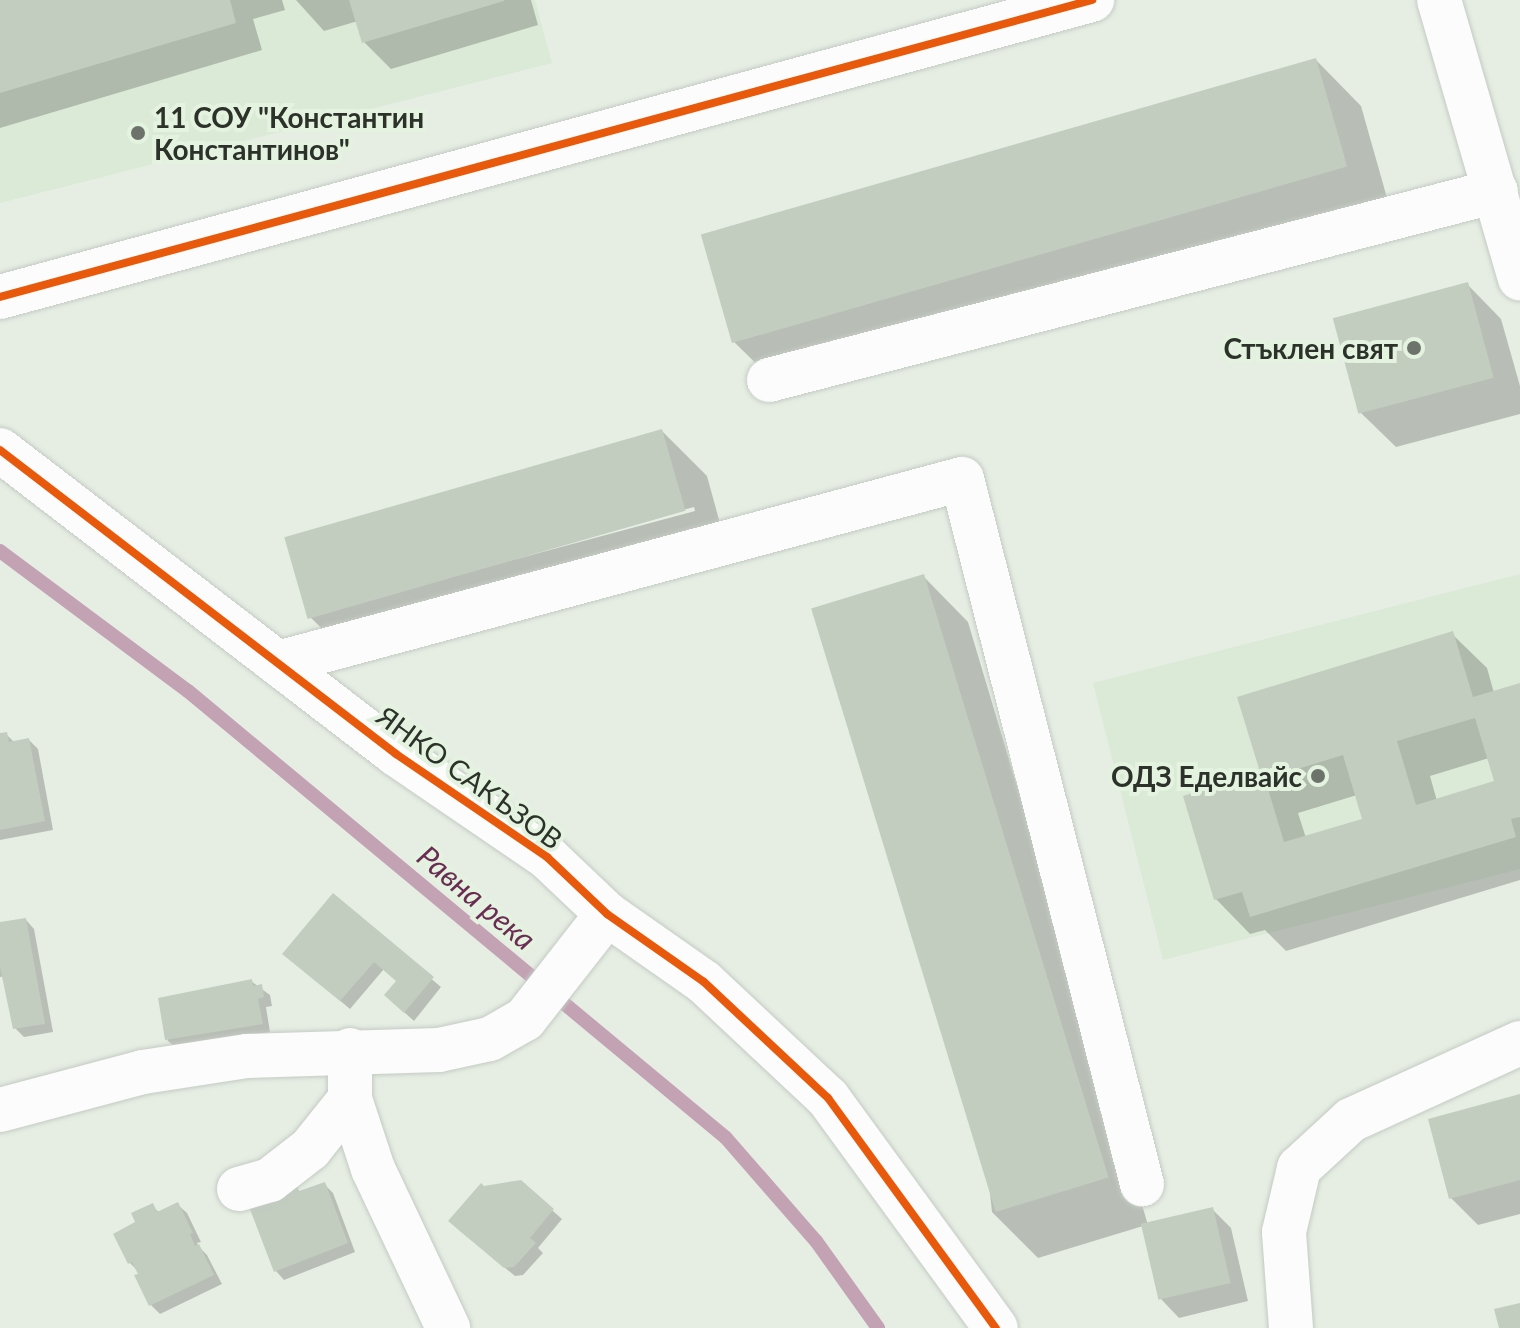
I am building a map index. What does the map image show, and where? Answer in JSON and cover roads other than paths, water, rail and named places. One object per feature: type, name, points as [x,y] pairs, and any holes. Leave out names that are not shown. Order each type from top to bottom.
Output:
[{"type":"street","points":[[0,297],[1092,0]]},
{"type":"street","points":[[1439,0],[1520,278]]},
{"type":"street","points":[[769,380],[1496,191]]},
{"type":"street","name":"ЯНКО САКЪЗОВ","points":[[0,450],[396,754],[547,857],[607,914],[704,982],[828,1098],[996,1328]]},
{"type":"street","points":[[278,663],[962,479],[1142,1184]]},
{"type":"street","points":[[0,1110],[143,1072],[247,1056],[350,1050],[439,1050],[490,1039],[525,1019],[607,914]]},
{"type":"street","points":[[1291,1328],[1284,1232],[1299,1168],[1351,1120],[1520,1043]]},
{"type":"street","points":[[350,1050],[350,1099],[373,1169],[448,1328]]},
{"type":"street","points":[[239,1189],[270,1180],[310,1149],[350,1099]]},
{"type":"waterway","name":"Равна река","points":[[0,551],[188,691],[726,1138],[816,1241],[878,1328]]},
{"type":"place","name":"11 СОУ \"Константин Константинов\"","points":[[138,133]]},
{"type":"place","name":"Стъклен свят","points":[[1414,348]]},
{"type":"place","name":"ОДЗ Еделвайс","points":[[1318,776]]}]
